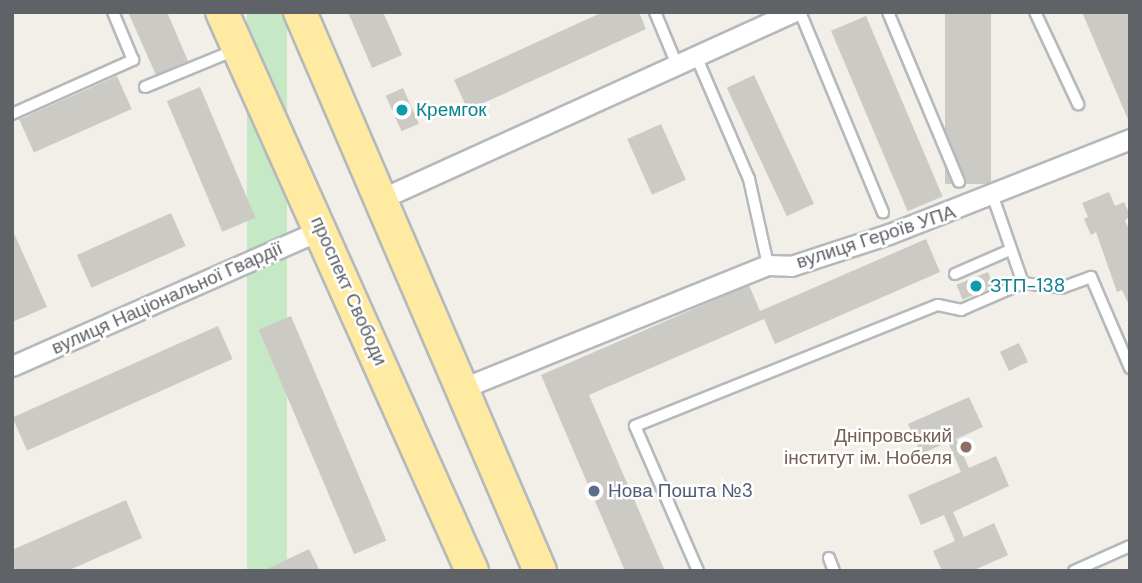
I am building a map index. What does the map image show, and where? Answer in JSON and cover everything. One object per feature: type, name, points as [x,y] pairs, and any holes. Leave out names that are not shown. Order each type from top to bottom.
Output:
[{"type":"highway","name":"проспект Свободи","points":[[222,12],[322,229],[472,571]]},
{"type":"highway","points":[[300,12],[383,198],[540,571]]},
{"type":"street","points":[[383,198],[793,12]]},
{"type":"street","name":"вулиця Героїв УПА","points":[[463,388],[768,265],[791,266],[889,234],[1130,139]]},
{"type":"street","name":"вулиця Національної Гвардії","points":[[12,366],[322,229]]},
{"type":"lane","points":[[12,114],[133,60],[113,12]]},
{"type":"lane","points":[[655,12],[677,65]]},
{"type":"lane","points":[[800,12],[883,212]]},
{"type":"lane","points":[[888,12],[959,182]]},
{"type":"lane","points":[[1035,12],[1077,104]]},
{"type":"lane","points":[[145,87],[238,48]]},
{"type":"lane","points":[[696,56],[749,179],[768,265]]},
{"type":"lane","points":[[992,194],[1023,283]]},
{"type":"lane","points":[[955,274],[1010,250]]},
{"type":"lane","points":[[698,571],[635,426],[938,305],[961,310],[1023,283],[1061,288],[1091,277],[1130,368]]},
{"type":"lane","points":[[1073,571],[1130,546]]},
{"type":"lane","points":[[829,558],[834,571]]},
{"type":"green space","points":[[247,12],[287,12],[287,571],[247,571]]},
{"type":"building","points":[[128,12],[167,12],[188,61],[156,75]]},
{"type":"building","points":[[348,12],[383,12],[402,55],[372,68]]},
{"type":"building","points":[[603,12],[639,12],[646,29],[468,110],[454,80]]},
{"type":"building","points":[[945,12],[991,12],[991,184],[945,184]]},
{"type":"building","points":[[1082,12],[1130,12],[1130,124]]},
{"type":"building","points":[[866,16],[943,196],[908,211],[831,31]]},
{"type":"building","points":[[754,75],[814,204],[787,216],[727,88]]},
{"type":"building","points":[[117,76],[132,109],[34,152],[19,120]]},
{"type":"building","points":[[200,87],[255,218],[222,232],[167,101]]},
{"type":"building","name":"Кремгок","points":[[403,88],[419,124],[402,131],[386,96]]},
{"type":"building","points":[[661,124],[686,180],[652,195],[627,139]]},
{"type":"building","points":[[1109,192],[1115,206],[1124,202],[1130,215],[1125,221],[1130,231],[1130,307],[1122,290],[1117,292],[1096,232],[1091,235],[1084,219],[1088,217],[1082,203]]},
{"type":"building","points":[[171,213],[186,246],[92,288],[77,255]]},
{"type":"building","points":[[12,229],[47,307],[12,322]]},
{"type":"building","points":[[926,239],[940,272],[775,344],[764,319],[589,395],[665,571],[625,571],[541,375],[749,285],[760,311]]},
{"type":"building","name":"ЗТП-138","points":[[988,272],[994,287],[962,300],[956,285]]},
{"type":"building","points":[[291,316],[386,541],[354,554],[259,330]]},
{"type":"building","points":[[218,326],[233,359],[27,450],[12,418]]},
{"type":"building","points":[[1019,343],[1028,362],[1009,371],[1000,352]]},
{"type":"building","points":[[969,397],[983,427],[956,439],[969,468],[996,456],[1009,486],[953,512],[964,537],[994,523],[1008,555],[972,571],[942,571],[933,551],[955,541],[944,515],[921,525],[908,495],[961,472],[948,442],[921,454],[908,424]]},
{"type":"building","points":[[126,500],[142,538],[67,571],[12,571],[12,550]]},
{"type":"building","points":[[309,549],[320,571],[263,571]]},
{"type":"place","name":"Кремгок","points":[[402,110]]},
{"type":"place","name":"ЗТП-138","points":[[976,286]]},
{"type":"place","name":"Дніпровський інститут ім. Нобеля","points":[[966,447]]},
{"type":"place","name":"Нова Пошта №3","points":[[594,491]]}]
